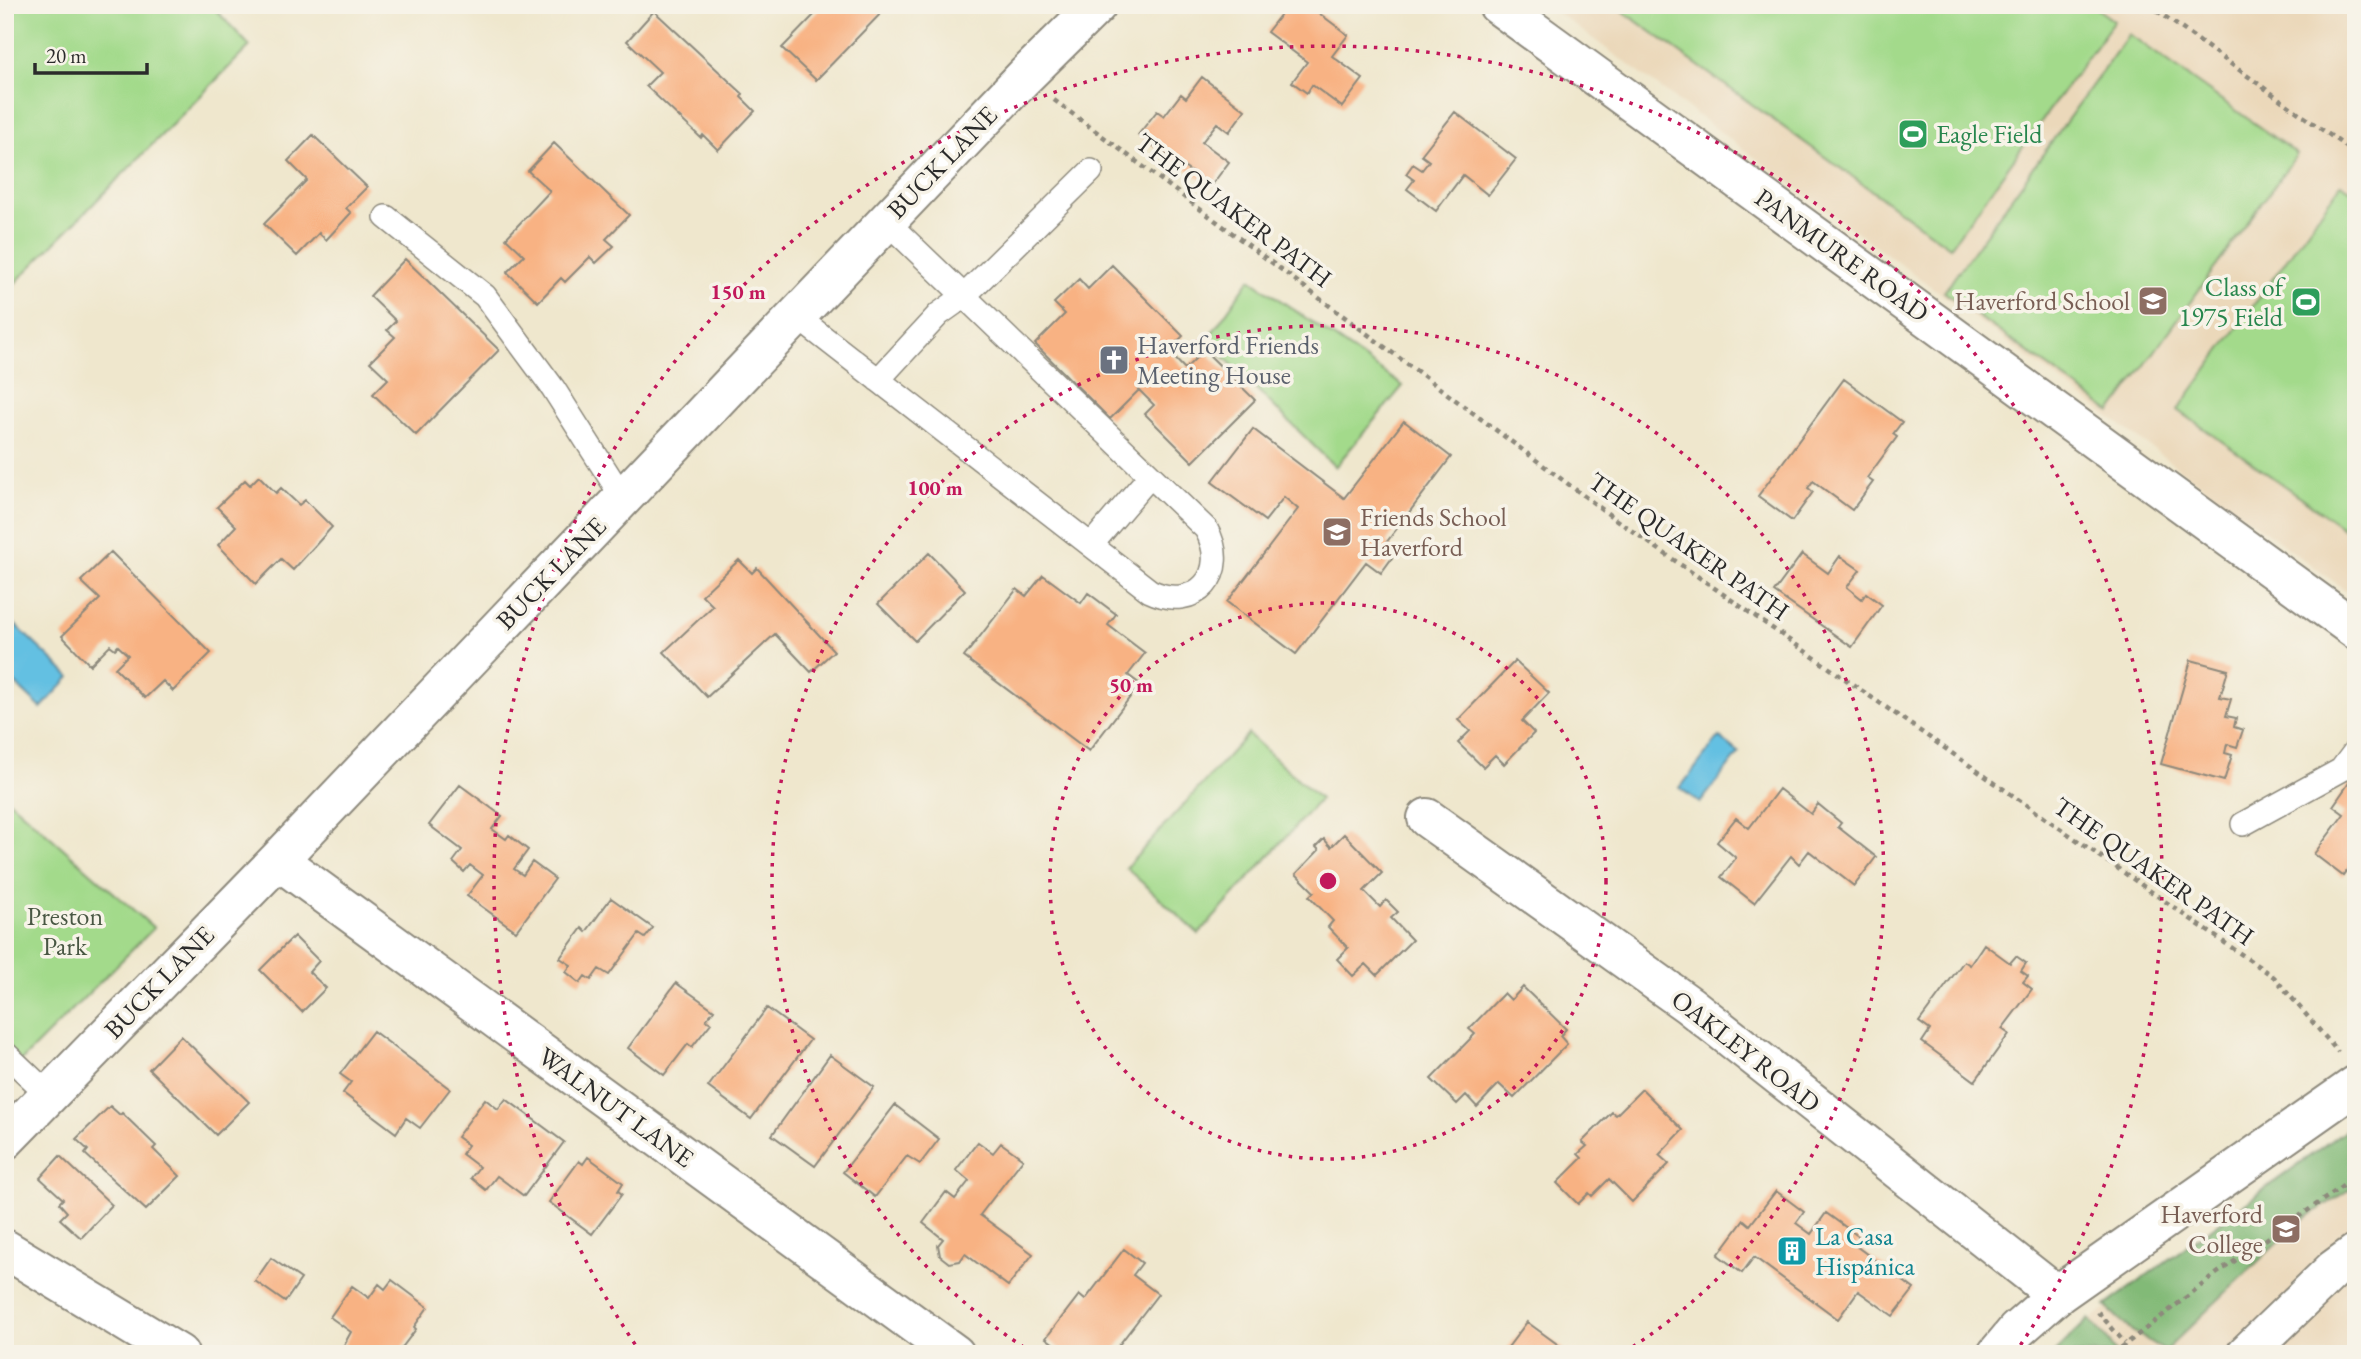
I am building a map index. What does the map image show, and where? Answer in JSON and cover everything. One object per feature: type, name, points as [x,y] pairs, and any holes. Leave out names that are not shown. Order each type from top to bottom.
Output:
[{"type":"street","name":"BUCK LANE","points":[[5,1140],[278,860],[796,316],[893,227],[1024,76],[1097,5]]},
{"type":"street","name":"PANMURE ROAD","points":[[1498,5],[2356,630]]},
{"type":"street","name":"OAKLEY ROAD","points":[[1427,818],[1689,1005],[2074,1299]]},
{"type":"street","name":"WALNUT LANE","points":[[278,860],[955,1354]]},
{"type":"street","points":[[1997,1354],[2017,1330],[2074,1299],[2356,1085]]},
{"type":"street","points":[[5,1249],[180,1354]]},
{"type":"street","points":[[2246,1354],[2334,1269],[2356,1253]]},
{"type":"lane","points":[[878,380],[939,314],[963,297],[1091,172]]},
{"type":"lane","points":[[386,217],[485,296],[553,388],[623,498]]},
{"type":"lane","points":[[796,316],[1091,545],[1162,596],[1188,596],[1200,590],[1209,580],[1216,554],[1206,529],[893,227]]},
{"type":"lane","points":[[1091,545],[1150,476]]},
{"type":"lane","points":[[2243,824],[2341,770],[2356,750]]},
{"type":"lane","points":[[5,1053],[49,1095]]},
{"type":"path","points":[[2149,5],[2356,154]]},
{"type":"path","name":"THE QUAKER PATH","points":[[1024,76],[1615,519],[2274,977],[2333,1044]]},
{"type":"path","points":[[2113,1354],[2356,1177]]},
{"type":"path","points":[[2074,1299],[2125,1343]]},
{"type":"shaded area","name":"Haverford School","points":[[1547,5],[2356,5],[2356,598]]},
{"type":"shaded area","name":"Haverford College","points":[[2356,1127],[2356,1354],[2058,1354],[2076,1331]]},
{"type":"green space","points":[[5,5],[211,5],[250,46],[5,293]]},
{"type":"green space","name":"Eagle Field","points":[[1614,5],[2092,5],[2114,21],[1950,247]]},
{"type":"green space","points":[[2129,34],[2297,154],[2111,412],[1944,292]]},
{"type":"green space","name":"Class of 1975 Field","points":[[2341,184],[2356,194],[2356,537],[2178,410]]},
{"type":"green space","points":[[1250,279],[1403,386],[1335,467],[1207,340]]},
{"type":"green space","points":[[1248,734],[1320,799],[1199,934],[1126,868]]},
{"type":"green space","name":"Preston Park","points":[[5,797],[154,928],[5,1077]]},
{"type":"green space","points":[[2356,1122],[2356,1149],[2349,1154],[2356,1166],[2356,1185],[2298,1223],[2165,1351],[2132,1331],[2105,1306]]},
{"type":"green space","points":[[2089,1319],[2110,1342],[2116,1354],[2053,1354]]},
{"type":"water","points":[[8,618],[70,677],[41,708],[5,674]]},
{"type":"water","points":[[1719,737],[1739,753],[1700,803],[1680,788]]},
{"type":"building","points":[[812,5],[889,5],[816,80],[782,48],[818,11]]},
{"type":"building","points":[[1288,5],[1308,5],[1348,35],[1332,56],[1363,79],[1342,107],[1312,85],[1307,93],[1292,82],[1307,62],[1267,32]]},
{"type":"building","points":[[654,11],[743,94],[741,97],[755,111],[718,150],[703,135],[701,138],[646,86],[660,72],[627,41]]},
{"type":"building","points":[[1202,77],[1245,110],[1229,132],[1217,123],[1202,142],[1229,162],[1211,186],[1138,135],[1157,111],[1164,116],[1181,94],[1186,98]]},
{"type":"building","points":[[1455,112],[1516,159],[1488,195],[1463,175],[1436,211],[1407,189],[1414,180],[1406,174],[1413,164],[1422,170],[1429,161],[1421,155]]},
{"type":"building","points":[[313,135],[367,187],[346,208],[351,213],[326,240],[319,233],[297,256],[264,224],[307,180],[288,161]]},
{"type":"building","points":[[554,143],[629,215],[606,239],[614,246],[596,263],[590,257],[565,282],[561,278],[538,302],[507,272],[524,255],[506,238],[550,191],[528,171]]},
{"type":"building","points":[[405,259],[499,350],[416,435],[373,394],[388,379],[370,362],[395,337],[387,330],[396,321],[370,296]]},
{"type":"building","name":"Haverford Friends Meeting House","points":[[1112,265],[1183,336],[1168,351],[1185,369],[1204,350],[1255,400],[1193,462],[1145,414],[1154,405],[1139,390],[1110,419],[1035,344],[1065,314],[1054,303],[1079,279],[1088,289]]},
{"type":"building","points":[[1844,379],[1902,422],[1893,434],[1897,437],[1867,478],[1873,482],[1852,510],[1813,481],[1808,488],[1813,492],[1792,521],[1758,496]]},
{"type":"building","name":"Friends School Haverford","points":[[1404,421],[1451,457],[1386,543],[1397,551],[1381,573],[1366,562],[1296,654],[1227,602],[1298,509],[1284,497],[1265,521],[1212,482],[1253,429],[1344,498]]},
{"type":"building","points":[[259,476],[276,493],[281,488],[299,505],[305,500],[332,527],[293,570],[281,559],[256,584],[218,545],[236,526],[217,507],[245,480],[250,485]]},
{"type":"building","points":[[111,552],[211,653],[173,691],[163,681],[145,698],[115,668],[128,655],[118,646],[115,649],[110,645],[90,665],[62,636],[100,599],[81,581]]},
{"type":"building","points":[[929,553],[965,590],[915,641],[878,604]]},
{"type":"building","points":[[1802,554],[1828,573],[1840,556],[1860,570],[1847,587],[1862,599],[1866,593],[1882,605],[1852,647],[1774,592]]},
{"type":"building","points":[[739,560],[752,573],[757,568],[834,651],[811,672],[775,634],[707,697],[664,652],[713,606],[702,595]]},
{"type":"building","points":[[1043,575],[1081,603],[1088,593],[1116,614],[1108,625],[1145,653],[1128,675],[1140,684],[1089,751],[964,657],[1017,589],[1026,596]]},
{"type":"building","points":[[2191,660],[2228,670],[2220,697],[2231,699],[2226,716],[2236,718],[2234,727],[2243,730],[2237,747],[2227,744],[2225,753],[2232,755],[2224,781],[2161,764]]},
{"type":"building","points":[[1515,661],[1549,693],[1522,721],[1534,733],[1504,764],[1495,755],[1483,767],[1458,743],[1470,731],[1458,720]]},
{"type":"building","points":[[2351,780],[2356,784],[2356,859],[2343,876],[2314,854],[2344,814],[2333,806]]},
{"type":"building","points":[[460,785],[502,816],[492,829],[506,839],[509,835],[528,850],[514,869],[523,875],[532,862],[555,879],[516,931],[467,896],[483,875],[470,865],[464,872],[453,862],[462,850],[429,825]]},
{"type":"building","points":[[1779,789],[1811,814],[1818,804],[1841,823],[1838,827],[1876,857],[1854,886],[1809,851],[1799,864],[1791,856],[1754,903],[1721,877],[1736,858],[1717,842],[1736,818],[1749,828]]},
{"type":"building","points":[[1344,834],[1382,873],[1364,891],[1380,907],[1386,900],[1398,912],[1391,918],[1412,940],[1377,975],[1366,964],[1353,976],[1337,959],[1348,948],[1328,927],[1333,921],[1309,896],[1314,892],[1296,874],[1319,850],[1316,847],[1324,839],[1331,847]]},
{"type":"building","points":[[611,898],[653,928],[645,938],[639,934],[609,975],[599,969],[591,980],[585,976],[580,983],[566,972],[571,965],[560,958],[582,928],[586,932]]},
{"type":"building","points":[[294,936],[319,961],[309,972],[326,988],[302,1012],[260,970]]},
{"type":"building","points":[[1984,944],[2010,963],[2016,956],[2026,963],[2021,971],[2028,976],[2023,982],[2032,989],[2002,1029],[2009,1034],[1975,1081],[1922,1042],[1930,1030],[1919,1022],[1964,961],[1970,965]]},
{"type":"building","points":[[676,983],[714,1010],[706,1020],[711,1023],[692,1047],[688,1044],[664,1075],[628,1048]]},
{"type":"building","points":[[1523,987],[1566,1029],[1560,1036],[1567,1044],[1514,1098],[1499,1084],[1477,1107],[1466,1095],[1457,1104],[1431,1079],[1475,1034],[1469,1029],[1504,993],[1511,1000]]},
{"type":"building","points":[[767,1008],[810,1040],[751,1119],[708,1087]]},
{"type":"building","points":[[373,1031],[450,1089],[420,1128],[406,1118],[396,1133],[343,1093],[351,1082],[340,1074]]},
{"type":"building","points":[[181,1036],[249,1102],[216,1135],[149,1069]]},
{"type":"building","points":[[830,1055],[874,1087],[815,1166],[772,1135]]},
{"type":"building","points":[[1642,1089],[1683,1130],[1659,1155],[1669,1164],[1632,1202],[1609,1179],[1592,1196],[1589,1193],[1578,1204],[1557,1183],[1582,1158],[1578,1154],[1587,1146],[1582,1142],[1612,1112],[1616,1115]]},
{"type":"building","points":[[485,1099],[498,1109],[506,1099],[564,1142],[524,1196],[497,1176],[486,1190],[471,1178],[479,1167],[462,1154],[468,1145],[457,1137]]},
{"type":"building","points":[[895,1105],[939,1139],[920,1164],[907,1156],[875,1197],[843,1172]]},
{"type":"building","points":[[110,1106],[120,1115],[122,1113],[156,1146],[153,1149],[180,1176],[146,1210],[85,1154],[88,1150],[76,1139]]},
{"type":"building","points":[[978,1142],[993,1153],[1001,1143],[1023,1159],[980,1215],[1033,1254],[1008,1286],[965,1254],[960,1261],[949,1263],[940,1256],[938,1245],[943,1239],[923,1223],[946,1192],[955,1199],[969,1181],[956,1170]]},
{"type":"building","points":[[60,1156],[112,1205],[81,1238],[60,1219],[67,1212],[59,1203],[63,1199],[40,1178]]},
{"type":"building","points":[[588,1157],[623,1183],[618,1191],[622,1194],[592,1234],[549,1202],[579,1161],[583,1164]]},
{"type":"building","name":"La Casa Hispánica","points":[[1776,1191],[1804,1212],[1796,1223],[1811,1234],[1826,1213],[1862,1239],[1856,1246],[1914,1289],[1893,1316],[1858,1291],[1838,1319],[1754,1257],[1742,1273],[1718,1255],[1744,1220],[1750,1225]]},
{"type":"building","points":[[1124,1249],[1142,1263],[1133,1275],[1158,1294],[1112,1354],[1067,1354],[1046,1338],[1079,1295],[1085,1300]]},
{"type":"building","points":[[271,1258],[301,1279],[285,1302],[255,1281]]},
{"type":"building","points":[[392,1280],[428,1307],[414,1327],[416,1329],[397,1354],[339,1354],[351,1332],[330,1317],[352,1286],[369,1298],[379,1284],[385,1289]]},
{"type":"building","points":[[1527,1322],[1564,1349],[1560,1354],[1503,1354]]},
{"type":"place","name":"Eagle Field","points":[[1913,134]]},
{"type":"place","name":"Haverford School","points":[[2153,301]]},
{"type":"place","name":"Class of 1975 Field","points":[[2306,302]]},
{"type":"place","name":"Haverford Friends Meeting House","points":[[1114,360]]},
{"type":"place","name":"Friends School Haverford","points":[[1337,532]]},
{"type":"place","name":"Haverford College","points":[[2286,1229]]},
{"type":"place","name":"La Casa Hispánica","points":[[1792,1251]]}]
